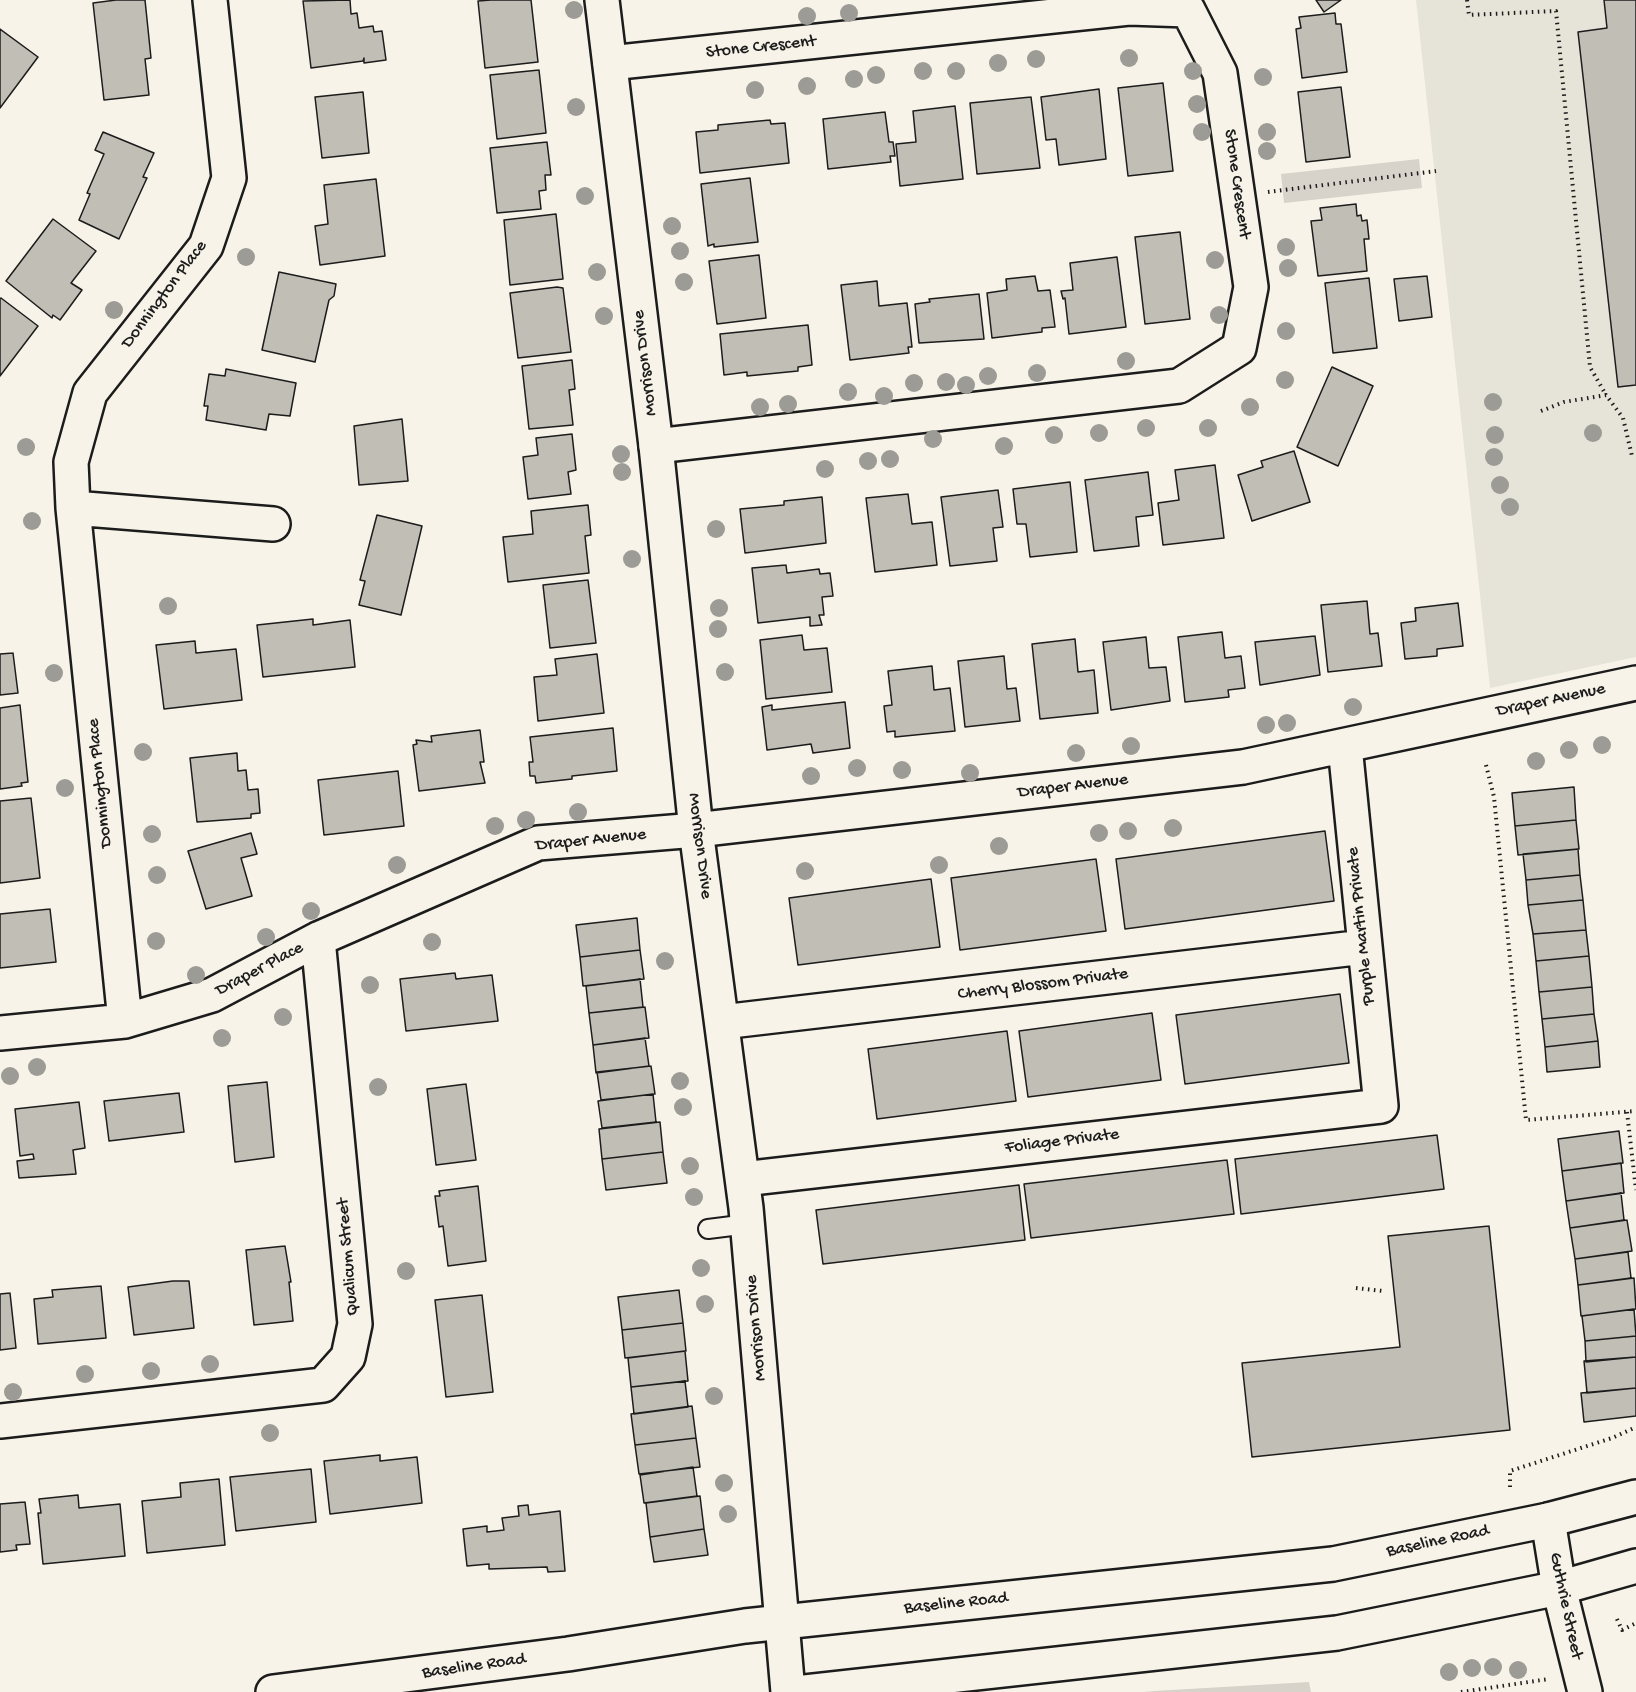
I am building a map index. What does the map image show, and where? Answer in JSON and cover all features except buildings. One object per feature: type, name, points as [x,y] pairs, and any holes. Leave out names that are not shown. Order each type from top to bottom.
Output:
[{"type":"street","name":"Donnington Place","points":[[125,1021],[73,508],[71,462],[90,393],[206,246],[229,177],[210,0]]},
{"type":"street","name":"Morrison Drive","points":[[602,0],[656,446],[696,830],[748,1224],[788,1692]]},
{"type":"street","name":"Stone Crescent","points":[[610,63],[1129,9],[1188,10],[1220,73],[1251,287],[1239,348],[1179,386],[656,446]]},
{"type":"street","points":[[73,508],[273,524]]},
{"type":"street","name":"Draper Avenue","points":[[506,856],[538,843],[696,830],[1243,767],[1636,683]]},
{"type":"street","name":"Purple Martin Private","points":[[1345,746],[1382,1106]]},
{"type":"street","name":"Draper Place","points":[[0,1033],[125,1021],[212,995],[318,939],[506,856]]},
{"type":"street","name":"Qualicum Street","points":[[0,1421],[323,1385],[348,1357],[355,1324],[318,939]]},
{"type":"street","name":"Cherry Blossom Private","points":[[722,1022],[1364,947]]},
{"type":"street","name":"Foliage Private","points":[[742,1179],[1382,1106]]},
{"type":"street","name":"Baseline Road","points":[[273,1692],[568,1654],[783,1622],[1333,1564],[1548,1520],[1636,1497]]},
{"type":"street","name":"Guthrie Street","points":[[1548,1520],[1558,1588],[1585,1692]]},
{"type":"street","points":[[805,1692],[1337,1633],[1558,1588],[1636,1566]]},
{"type":"lane","points":[[708,1229],[748,1224]]},
{"type":"path","points":[[1467,0],[1469,15],[1556,11],[1590,368],[1623,418],[1632,456]]},
{"type":"path","points":[[1238,196],[1436,171]]},
{"type":"path","points":[[1541,411],[1564,402],[1606,395]]},
{"type":"path","points":[[1486,765],[1494,797],[1526,1120],[1636,1111]]},
{"type":"path","points":[[1627,1112],[1636,1190]]},
{"type":"path","points":[[1356,1288],[1383,1291]]},
{"type":"path","points":[[1510,1487],[1510,1471],[1538,1460],[1612,1438],[1636,1427]]},
{"type":"path","points":[[1617,1619],[1622,1630],[1636,1623]]},
{"type":"path","points":[[1461,1692],[1550,1679]]},
{"type":"shaded area","points":[[1416,0],[1636,0],[1636,657],[1490,688]]},
{"type":"shaded area","points":[[1419,159],[1422,188],[1284,203],[1281,174]]},
{"type":"shaded area","points":[[1309,1682],[1311,1692],[1144,1692],[1154,1691]]}]
